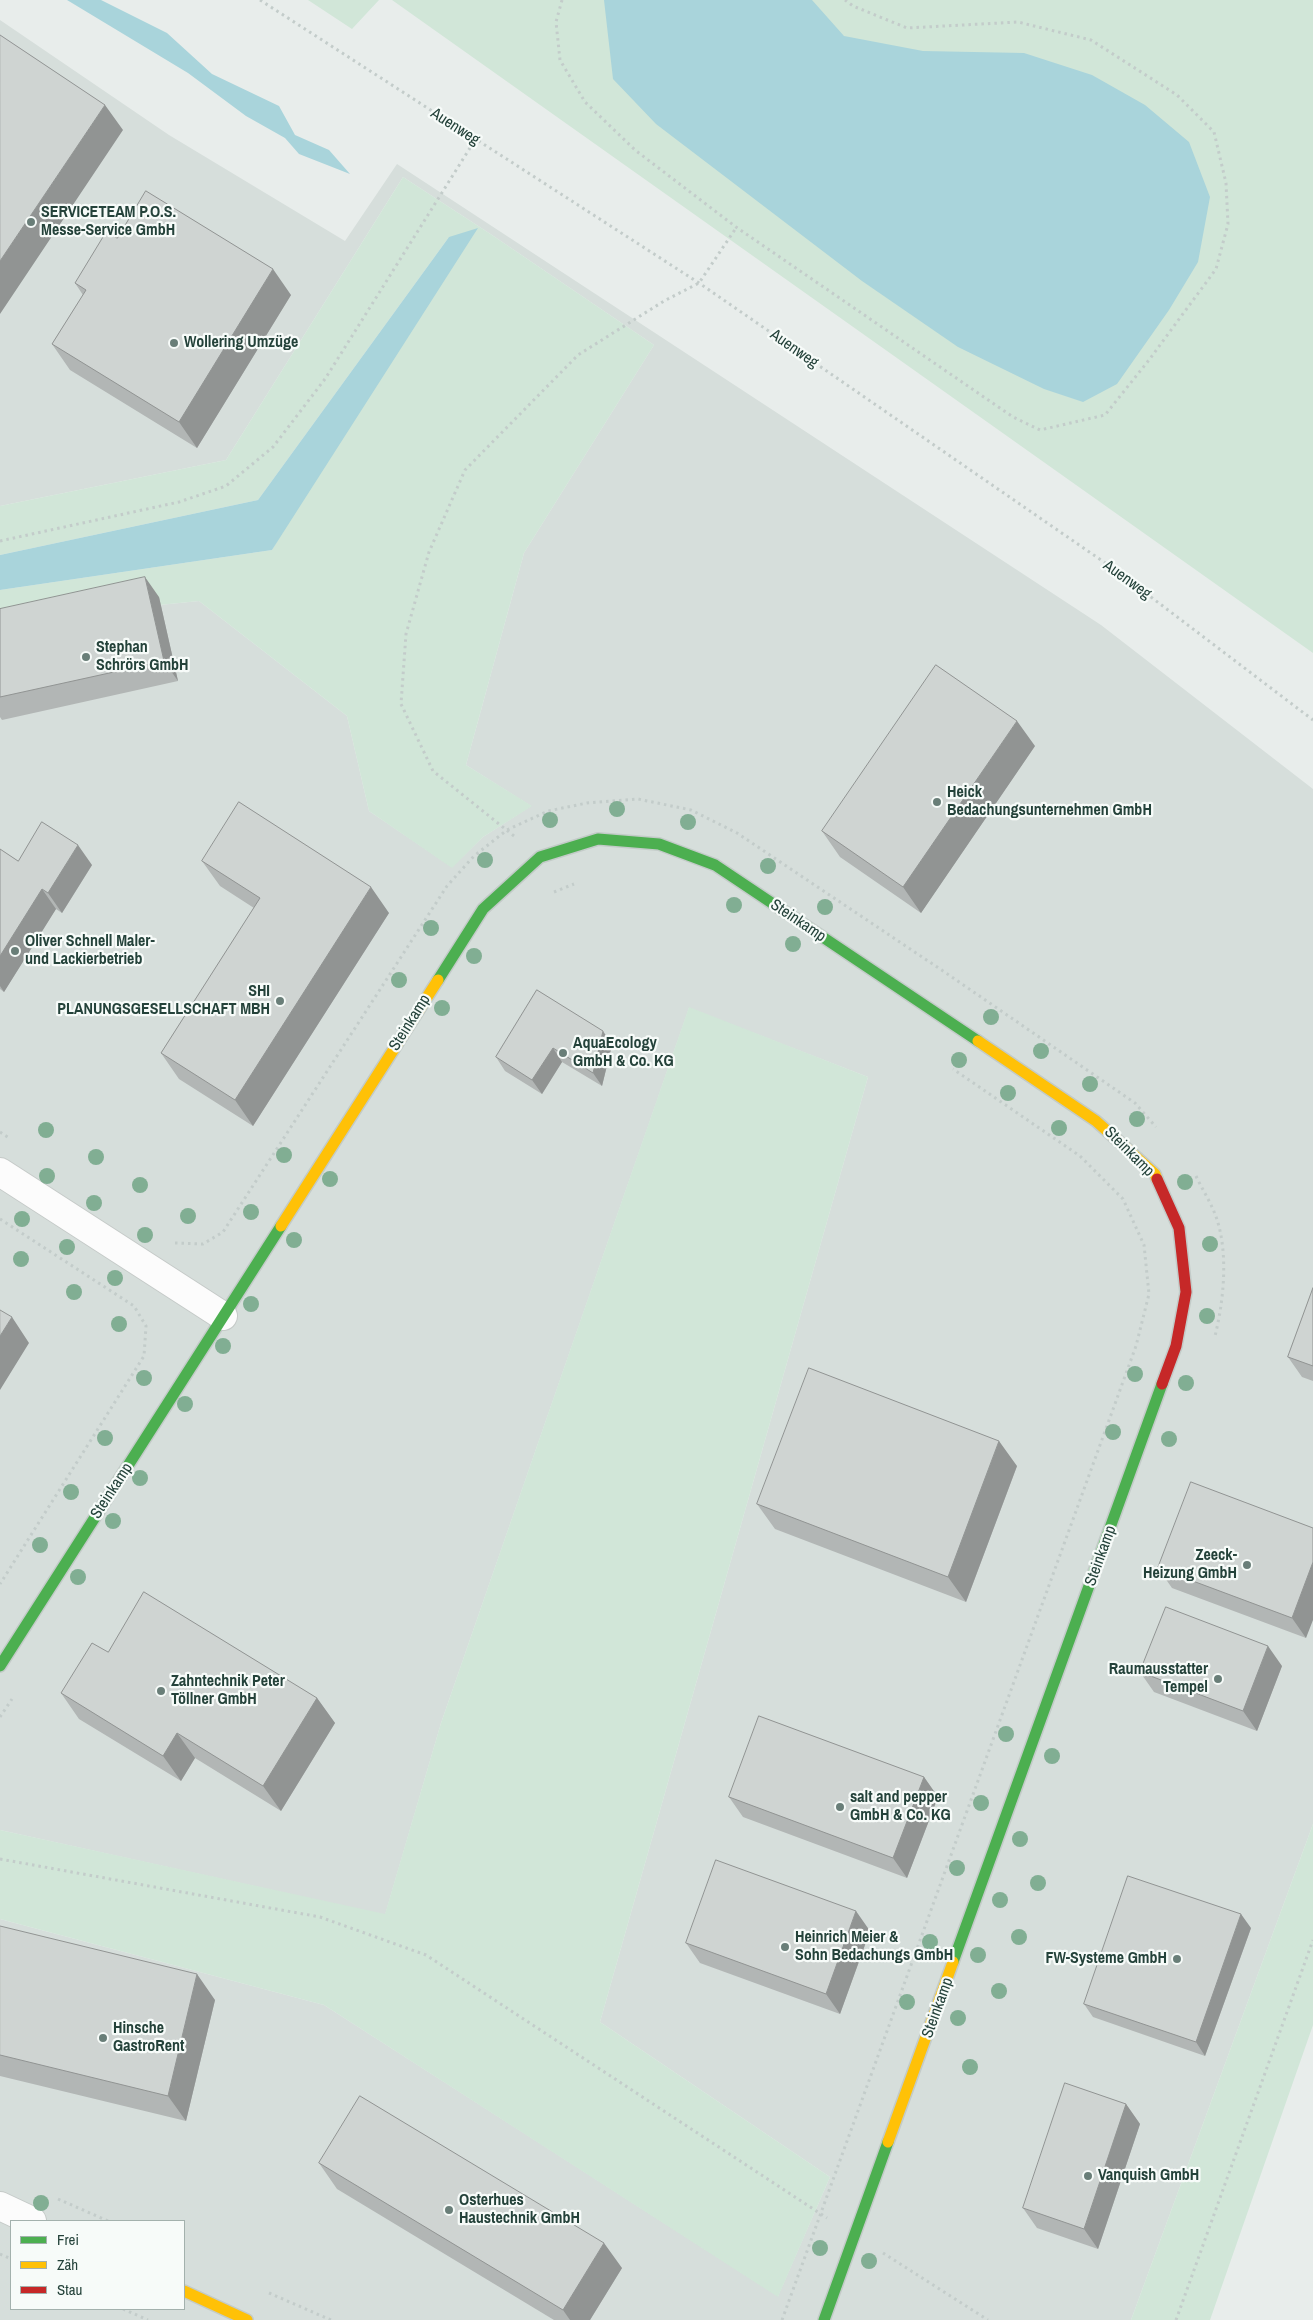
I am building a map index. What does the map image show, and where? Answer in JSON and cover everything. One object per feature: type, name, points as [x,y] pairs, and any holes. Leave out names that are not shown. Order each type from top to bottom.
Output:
[{"type":"street","name":"Steinkamp","points":[[0,1666],[482,909],[540,857],[598,839],[659,844],[715,865],[1096,1121],[1154,1174],[1179,1228],[1186,1292],[1176,1346],[856,2236],[824,2320]]},
{"type":"street","points":[[0,1172],[224,1316]]},
{"type":"street","points":[[0,2206],[30,2220]]},
{"type":"street","points":[[185,2291],[247,2320]]},
{"type":"path","name":"Auenweg","points":[[260,0],[699,283],[1114,570],[1313,720]]},
{"type":"path","points":[[562,0],[556,22],[560,60],[584,102],[635,150],[736,227],[1014,417],[1040,430],[1105,415],[1149,360],[1216,269],[1228,224],[1226,183],[1214,132],[1177,94],[1091,40],[1018,22],[907,28],[854,6],[845,0]]},
{"type":"path","points":[[0,541],[179,502],[226,486],[273,447],[324,379],[475,140]]},
{"type":"path","points":[[540,857],[434,771],[401,704],[406,634],[429,552],[465,470],[578,355],[664,301],[699,283],[736,227]]},
{"type":"path","points":[[167,1238],[175,1243],[202,1244],[224,1232],[447,886],[474,856],[507,830],[548,811],[587,803],[638,799],[691,810],[737,833],[946,972],[1135,1103],[1159,1130]]},
{"type":"path","points":[[552,893],[577,883]]},
{"type":"path","points":[[782,2320],[881,2042],[1136,1346],[1149,1294],[1144,1246],[1123,1199],[1080,1156],[948,1065]]},
{"type":"path","points":[[0,1132],[17,1143]]},
{"type":"path","points":[[1193,1172],[1216,1215],[1224,1261],[1222,1308],[1213,1342]]},
{"type":"path","points":[[0,1219],[134,1306],[146,1326],[144,1356],[0,1584]]},
{"type":"path","points":[[0,1718],[14,1695]]},
{"type":"path","points":[[0,1859],[320,1917],[426,1955],[820,2214],[988,2320]]},
{"type":"path","points":[[1176,2320],[1313,1940]]},
{"type":"path","points":[[884,2254],[887,2246]]},
{"type":"path","points":[[125,2310],[148,2320]]},
{"type":"shaded area","points":[[0,20],[169,135],[345,241],[397,164],[1101,625],[1313,789],[1313,1824],[1131,2320],[0,2320],[0,1919],[324,2005],[778,2296],[830,2177],[600,2022],[868,1077],[689,1008],[441,1723],[385,1915],[0,1830],[0,621],[199,601],[347,716],[369,811],[452,867],[483,837],[531,806],[466,765],[524,553],[654,345],[403,177],[226,460],[0,506]]},
{"type":"green space","points":[[308,0],[379,0],[352,29]]},
{"type":"green space","points":[[392,0],[1313,0],[1313,653]]},
{"type":"green space","points":[[403,177],[654,345],[524,553],[466,765],[532,806],[483,837],[452,868],[369,811],[347,716],[199,601],[0,621],[0,590],[272,550],[449,237],[258,500],[0,555],[0,506],[226,460]]},
{"type":"green space","points":[[689,1007],[868,1077],[600,2022],[830,2177],[778,2297],[324,2005],[0,1919],[0,1830],[385,1914],[441,1723]]},
{"type":"green space","points":[[1313,1824],[1313,2025],[1210,2320],[1131,2320]]},
{"type":"water","points":[[67,0],[101,0],[167,33],[212,74],[279,106],[295,135],[329,150],[350,174],[299,154],[285,138],[246,116],[188,73]]},
{"type":"water","points":[[604,0],[812,0],[844,36],[923,51],[1024,53],[1092,75],[1145,105],[1189,142],[1210,197],[1198,262],[1169,310],[1117,384],[1083,402],[1044,389],[958,347],[862,281],[656,124],[613,79]]},
{"type":"water","points":[[478,228],[272,550],[0,590],[0,555],[258,500],[449,237]]},
{"type":"building","name":"SERVICETEAM P.O.S. Messe-Service GmbH","points":[[0,35],[105,105],[0,261]]},
{"type":"building","name":"Wollering Umzüge","points":[[146,191],[273,269],[179,422],[52,344],[86,290],[75,283],[106,232],[117,238]]},
{"type":"building","name":"Stephan Schrörs GmbH","points":[[145,577],[164,661],[0,697],[0,609]]},
{"type":"building","name":"Heick Bedachungsunternehmen GmbH","points":[[936,665],[1017,721],[903,887],[822,831]]},
{"type":"building","name":"SHI PLANUNGSGESELLSCHAFT MBH","points":[[239,802],[371,887],[235,1100],[161,1053],[260,898],[202,861]]},
{"type":"building","points":[[42,822],[78,845],[48,893],[42,889],[0,956],[0,849],[18,861]]},
{"type":"building","name":"AquaEcology GmbH & Co. KG","points":[[537,990],[603,1031],[593,1073],[553,1048],[532,1080],[496,1057]]},
{"type":"building","points":[[1313,1288],[1313,1366],[1288,1357]]},
{"type":"building","points":[[0,1310],[12,1317],[0,1336]]},
{"type":"building","points":[[809,1368],[999,1441],[948,1577],[757,1504]]},
{"type":"building","name":"Zeeck- Heizung GmbH","points":[[1191,1482],[1313,1528],[1313,1562],[1292,1618],[1158,1568]]},
{"type":"building","points":[[144,1592],[317,1698],[263,1786],[177,1733],[163,1756],[61,1693],[92,1643],[108,1652]]},
{"type":"building","name":"Raumausstatter Tempel","points":[[1166,1607],[1268,1646],[1243,1711],[1140,1672]]},
{"type":"building","name":"salt and pepper GmbH & Co. KG","points":[[759,1716],[924,1777],[893,1858],[729,1797]]},
{"type":"building","name":"Heinrich Meier & Sohn Bedachungs GmbH","points":[[716,1860],[856,1911],[826,1994],[686,1943]]},
{"type":"building","name":"FW-Systeme GmbH","points":[[1128,1876],[1241,1914],[1196,2042],[1084,2004]]},
{"type":"building","name":"Hinsche GastroRent","points":[[0,1926],[197,1974],[168,2096],[0,2055]]},
{"type":"building","name":"Vanquish GmbH","points":[[1065,2083],[1126,2104],[1084,2229],[1023,2208]]},
{"type":"building","name":"Osterhues Haustechnik GmbH","points":[[360,2096],[604,2243],[563,2310],[319,2163]]},
{"type":"traffic: fast","points":[[438,980],[483,909],[540,857],[598,839],[659,844],[715,865],[978,1041]]},
{"type":"traffic: fast","points":[[0,1666],[281,1226]]},
{"type":"traffic: fast","points":[[953,1962],[1162,1384]]},
{"type":"traffic: fast","points":[[824,2320],[888,2142]]},
{"type":"traffic: slow","points":[[281,1226],[438,980]]},
{"type":"traffic: slow","points":[[978,1041],[1096,1121],[1155,1174],[1157,1179]]},
{"type":"traffic: slow","points":[[888,2142],[953,1962]]},
{"type":"traffic: slow","points":[[185,2291],[247,2320]]},
{"type":"traffic: jam","points":[[1157,1179],[1179,1228],[1186,1292],[1176,1346],[1162,1384]]},
{"type":"place","name":"SERVICETEAM P.O.S. Messe-Service GmbH","points":[[31,222]]},
{"type":"place","name":"Wollering Umzüge","points":[[174,343]]},
{"type":"place","name":"Stephan Schrörs GmbH","points":[[86,657]]},
{"type":"place","name":"Heick Bedachungsunternehmen GmbH","points":[[937,802]]},
{"type":"place","name":"Oliver Schnell Maler- und Lackierbetrieb","points":[[15,951]]},
{"type":"place","name":"SHI PLANUNGSGESELLSCHAFT MBH","points":[[280,1001]]},
{"type":"place","name":"AquaEcology GmbH & Co. KG","points":[[563,1053]]},
{"type":"place","name":"Zeeck- Heizung GmbH","points":[[1247,1565]]},
{"type":"place","name":"Raumausstatter Tempel","points":[[1218,1679]]},
{"type":"place","name":"Zahntechnik Peter Töllner GmbH","points":[[161,1691]]},
{"type":"place","name":"salt and pepper GmbH & Co. KG","points":[[840,1807]]},
{"type":"place","name":"Heinrich Meier & Sohn Bedachungs GmbH","points":[[785,1947]]},
{"type":"place","name":"FW-Systeme GmbH","points":[[1177,1959]]},
{"type":"place","name":"Hinsche GastroRent","points":[[103,2038]]},
{"type":"place","name":"Vanquish GmbH","points":[[1088,2176]]},
{"type":"place","name":"Osterhues Haustechnik GmbH","points":[[449,2210]]}]
